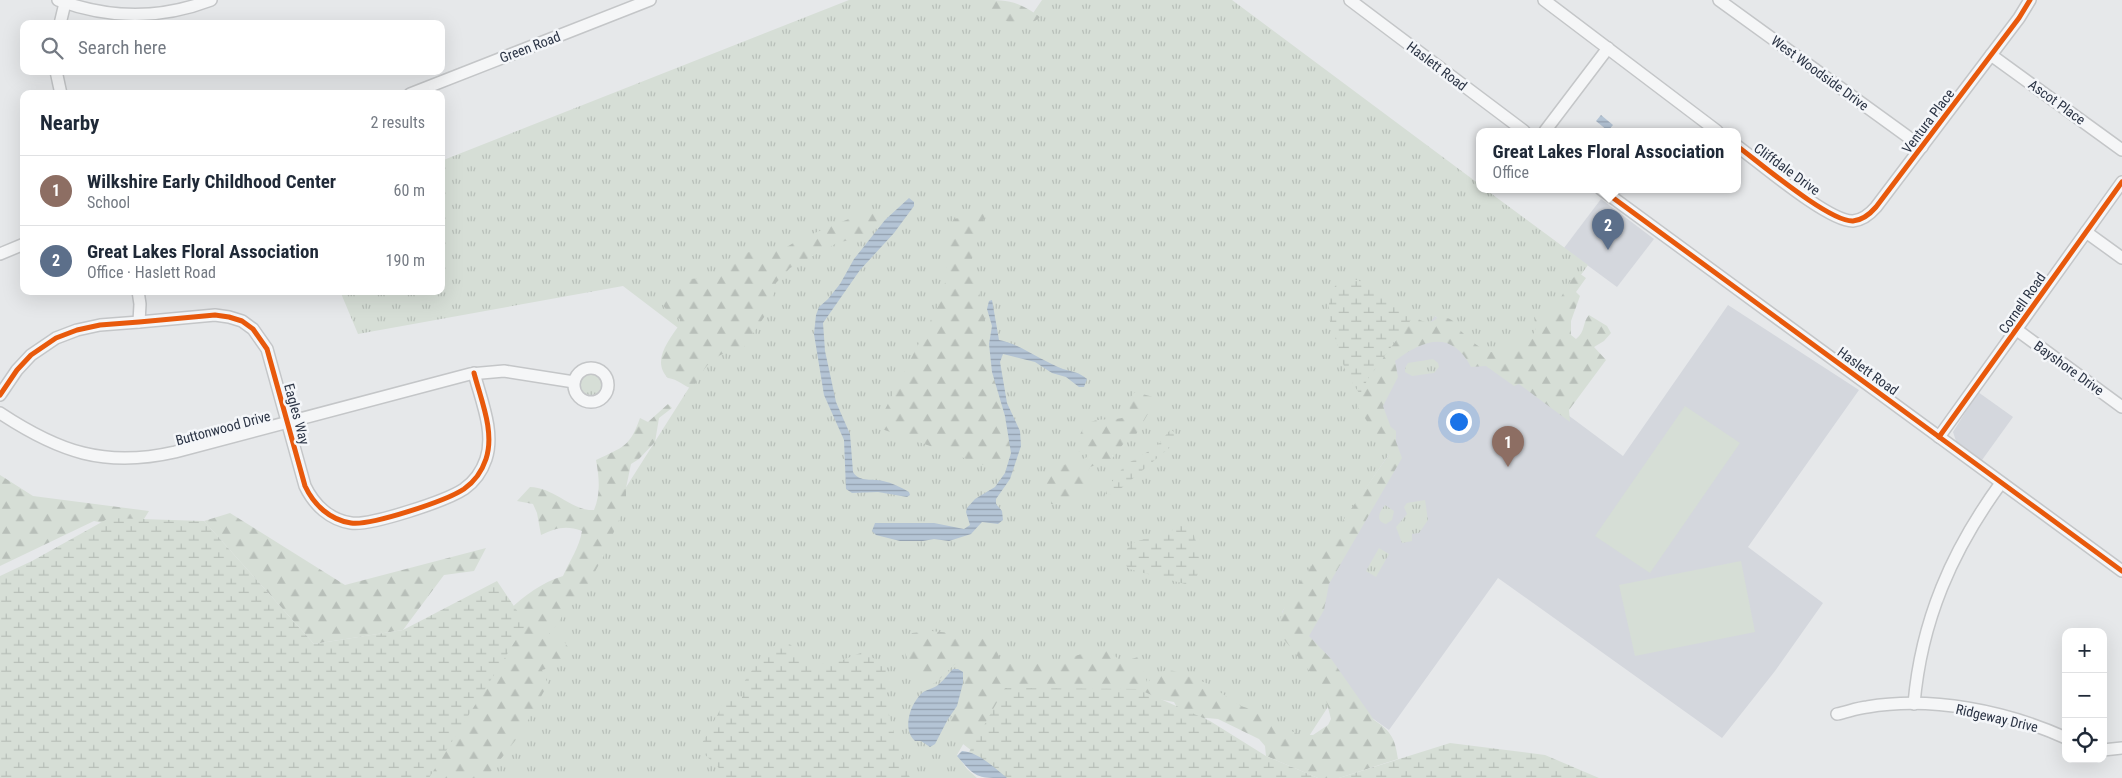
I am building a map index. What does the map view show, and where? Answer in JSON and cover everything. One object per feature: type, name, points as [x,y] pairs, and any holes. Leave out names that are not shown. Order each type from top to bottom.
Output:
[{"type":"street","points":[[60,20],[61,1],[95,12],[137,16],[180,11],[211,0]]},
{"type":"street","name":"Haslett Road","points":[[1350,0],[1520,128]]},
{"type":"street","points":[[1544,0],[1713,128]]},
{"type":"street","name":"West Woodside Drive","points":[[1719,0],[1922,147]]},
{"type":"street","name":"Ventura Place","points":[[1825,210],[1848,220],[1864,218],[1876,208],[2030,0]]},
{"type":"street","name":"Green Road","points":[[420,90],[623,5],[644,1]]},
{"type":"street","points":[[1547,128],[1608,48]]},
{"type":"street","name":"Ascot Place","points":[[1991,55],[2122,150]]},
{"type":"street","points":[[57,75],[60,90]]},
{"type":"street","name":"Cliffdale Drive","points":[[1741,149],[1825,210]]},
{"type":"street","name":"Cornell Road","points":[[1940,438],[2122,182]]},
{"type":"street","name":"Haslett Road","points":[[1606,193],[2122,571]]},
{"type":"street","points":[[2086,232],[2122,258]]},
{"type":"street","points":[[0,254],[20,246]]},
{"type":"street","points":[[139,295],[139,322]]},
{"type":"street","name":"Eagles Way","points":[[0,395],[23,362],[39,349],[56,338],[89,327],[222,316],[235,319],[248,325],[259,335],[267,349],[306,486],[316,504],[327,514],[342,521],[357,524],[373,522],[458,492],[470,484],[480,472],[487,458],[489,433],[474,373]]},
{"type":"street","name":"Bayshore Drive","points":[[2017,330],[2122,407]]},
{"type":"street","name":"Buttonwood Drive","points":[[0,414],[32,434],[59,447],[88,455],[146,458],[474,373],[504,371],[574,382]]},
{"type":"street","points":[[1914,704],[1921,652],[1937,597],[1964,538],[2001,483]]},
{"type":"street","name":"Ridgeway Drive","points":[[1837,714],[1866,707],[1914,704],[1952,707],[1989,713],[2030,724],[2062,736]]},
{"type":"street","points":[[2107,750],[2122,748]]},
{"type":"shaded area","points":[[1601,199],[1654,239],[1617,287],[1564,248]]},
{"type":"shaded area","points":[[1728,305],[1859,390],[1748,547],[1823,603],[1775,671],[1722,738],[1498,578],[1389,730],[1337,693],[1282,612],[1396,444],[1359,402],[1414,323],[1435,316],[1623,456]]},
{"type":"shaded area","points":[[1978,392],[2013,417],[1982,460],[1956,441],[1953,432]]},
{"type":"green space","points":[[849,0],[994,0],[1027,22],[1042,0],[1232,0],[1476,182],[1476,193],[1490,193],[1588,265],[1511,372],[1435,316],[1424,331],[1414,323],[1359,402],[1396,431],[1396,444],[1282,612],[1337,693],[1300,750],[1154,684],[999,681],[957,755],[967,769],[977,778],[442,778],[711,353],[623,286],[358,334],[342,295],[445,295],[445,159]]},
{"type":"green space","points":[[978,0],[1011,2],[1024,7],[1040,17],[1032,23],[1024,25],[1007,22]]},
{"type":"green space","points":[[868,211],[887,211],[865,242],[852,240],[839,242],[790,268],[776,283],[771,307],[744,347],[726,352],[712,360],[702,372],[693,389],[668,378],[663,371],[661,358],[667,344],[680,324],[680,319],[665,308],[662,297],[686,280],[715,277],[717,266],[722,261],[749,252],[785,248],[800,239]]},
{"type":"green space","points":[[986,212],[972,259],[1018,477],[876,427],[940,301],[946,275],[945,241],[947,231],[954,219]]},
{"type":"green space","points":[[1579,273],[1586,278],[1576,292],[1580,296],[1571,321],[1571,335],[1576,339],[1579,336],[1589,315],[1607,326],[1611,333],[1604,341],[1594,347],[1606,360],[1569,410],[1570,422],[1519,384],[1514,386],[1486,366],[1471,367],[1455,347],[1446,343],[1426,344],[1395,361],[1398,377],[1383,406],[1402,458],[1329,584],[1324,610],[1309,636],[1332,660],[1374,720],[1392,736],[1398,759],[1339,778],[1318,778],[1266,756],[1265,746],[1259,739],[1218,719],[1207,718],[1198,720],[1179,711],[1174,702],[1152,698],[972,751],[945,730],[961,699],[965,683],[962,665],[955,664],[936,682],[922,689],[906,655],[905,645],[912,633],[931,631],[990,637],[996,645],[1001,664],[1063,663],[1075,656],[1104,647],[1122,662],[1138,657],[1147,682],[1166,670],[1174,671],[1206,683],[1241,706],[1262,713],[1288,730],[1302,735],[1313,735],[1328,725],[1331,719],[1323,688],[1282,637],[1277,627],[1288,599],[1389,455],[1357,406],[1367,380],[1414,316],[1426,322],[1435,320],[1438,317],[1449,319],[1476,345],[1491,352],[1505,351],[1512,347],[1518,339],[1531,339],[1536,328],[1534,317],[1555,306],[1571,280]]},
{"type":"green space","points":[[1353,279],[1366,284],[1403,308],[1413,317],[1367,380],[1361,396],[1346,373],[1329,318],[1329,295],[1338,282]]},
{"type":"green space","points":[[1433,359],[1438,363],[1439,367],[1434,373],[1412,376],[1405,372],[1408,363]]},
{"type":"green space","points":[[591,373],[599,376],[602,384],[599,392],[591,395],[583,392],[580,384],[583,376]]},
{"type":"green space","points":[[1135,392],[1157,398],[1134,438],[1124,443],[1111,460],[1090,467],[1086,474],[1094,483],[1082,498],[1071,503],[1051,504],[1051,493],[1045,485],[1050,469],[1086,458],[1088,455],[1078,451],[1080,434],[1083,429],[1093,421],[1124,418],[1130,415],[1129,399]]},
{"type":"green space","points":[[668,404],[672,408],[659,418],[655,442],[639,459],[631,464],[626,488],[626,504],[603,557],[586,588],[564,612],[558,624],[548,635],[551,638],[563,640],[568,647],[566,658],[562,664],[542,670],[548,684],[521,733],[486,778],[418,778],[504,615],[531,592],[563,576],[579,543],[582,531],[576,529],[561,528],[541,535],[537,513],[533,504],[517,501],[530,487],[539,488],[586,510],[594,510],[599,485],[596,460],[619,449],[629,441],[640,418],[648,422]]},
{"type":"green space","points":[[1685,406],[1740,443],[1650,573],[1595,536]]},
{"type":"green space","points":[[1170,430],[1177,436],[1175,443],[1118,491],[1111,495],[1106,494],[1108,487],[1125,465],[1156,447]]},
{"type":"green space","points":[[0,475],[33,496],[149,511],[137,530],[94,521],[0,566]]},
{"type":"green space","points":[[1425,500],[1428,520],[1419,533],[1412,534],[1412,541],[1402,543],[1396,527],[1407,514],[1404,507],[1407,503]]},
{"type":"green space","points":[[1385,505],[1394,511],[1392,520],[1386,524],[1379,519]]},
{"type":"green space","points":[[230,513],[345,585],[486,548],[474,571],[444,575],[403,630],[314,644],[204,521]]},
{"type":"green space","points":[[1184,517],[1193,532],[1199,555],[1198,575],[1193,582],[1185,584],[1129,569],[1125,557],[1127,549],[1131,545],[1142,540],[1167,534]]},
{"type":"green space","points":[[109,518],[204,521],[314,644],[403,630],[497,581],[526,624],[429,778],[0,778],[0,576],[32,561]]},
{"type":"green space","points":[[1379,548],[1389,554],[1376,577],[1366,571]]},
{"type":"green space","points":[[1741,561],[1755,632],[1635,656],[1619,585]]},
{"type":"green space","points":[[786,642],[791,645],[805,666],[840,661],[863,652],[886,666],[886,696],[891,724],[910,778],[717,778],[720,769],[699,749],[723,701],[727,697],[732,697],[735,703],[741,705],[744,682],[764,652]]},
{"type":"green space","points":[[1005,688],[1138,689],[1210,721],[1266,756],[1318,778],[992,778],[969,752]]},
{"type":"green space","points":[[1450,743],[1545,755],[1599,778],[1339,778]]},
{"type":"water","points":[[1601,115],[1613,125],[1610,128],[1604,128],[1596,121]]},
{"type":"water","points":[[909,198],[914,202],[914,206],[894,233],[860,270],[823,323],[825,351],[836,402],[850,434],[853,472],[859,478],[879,480],[893,484],[909,492],[910,495],[907,497],[878,492],[852,493],[846,489],[844,440],[824,395],[814,334],[816,315],[819,307],[840,284],[854,259],[885,220]]},
{"type":"water","points":[[992,300],[999,340],[1014,345],[1055,366],[1076,372],[1087,379],[1084,387],[1079,387],[1066,377],[1052,373],[1035,362],[1003,354],[1000,362],[1007,403],[1020,431],[1021,446],[1010,479],[996,499],[996,504],[1002,511],[1003,520],[998,524],[982,522],[971,534],[949,541],[934,539],[900,541],[876,535],[872,531],[875,523],[934,523],[964,529],[970,525],[966,512],[967,508],[975,499],[995,487],[1005,473],[1011,453],[1005,416],[992,372],[989,344],[992,326],[987,309],[989,301]]},
{"type":"water","points":[[953,669],[963,672],[963,683],[957,706],[935,744],[930,747],[921,741],[915,741],[911,736],[908,724],[914,704],[921,694],[937,686]]},
{"type":"water","points":[[962,751],[980,757],[1007,778],[989,778],[973,773],[957,756]]},
{"type":"cycle path","points":[[1741,149],[1794,190],[1828,212],[1842,219],[1853,221],[1863,218],[1876,207],[2019,18],[2030,0]]},
{"type":"cycle path","points":[[1939,437],[2122,182]]},
{"type":"cycle path","points":[[1606,193],[2122,571]]},
{"type":"cycle path","points":[[0,395],[17,370],[31,355],[56,338],[77,330],[100,325],[215,315],[242,321],[253,329],[267,349],[305,486],[309,493],[324,511],[336,519],[351,523],[361,523],[408,512],[441,500],[464,489],[477,476],[486,459],[489,438],[486,416],[474,373]]},
{"type":"place","name":"Great Lakes Floral Association","points":[[1608,250]]},
{"type":"place","name":"Wilkshire Early Childhood Center","points":[[1508,467]]}]
